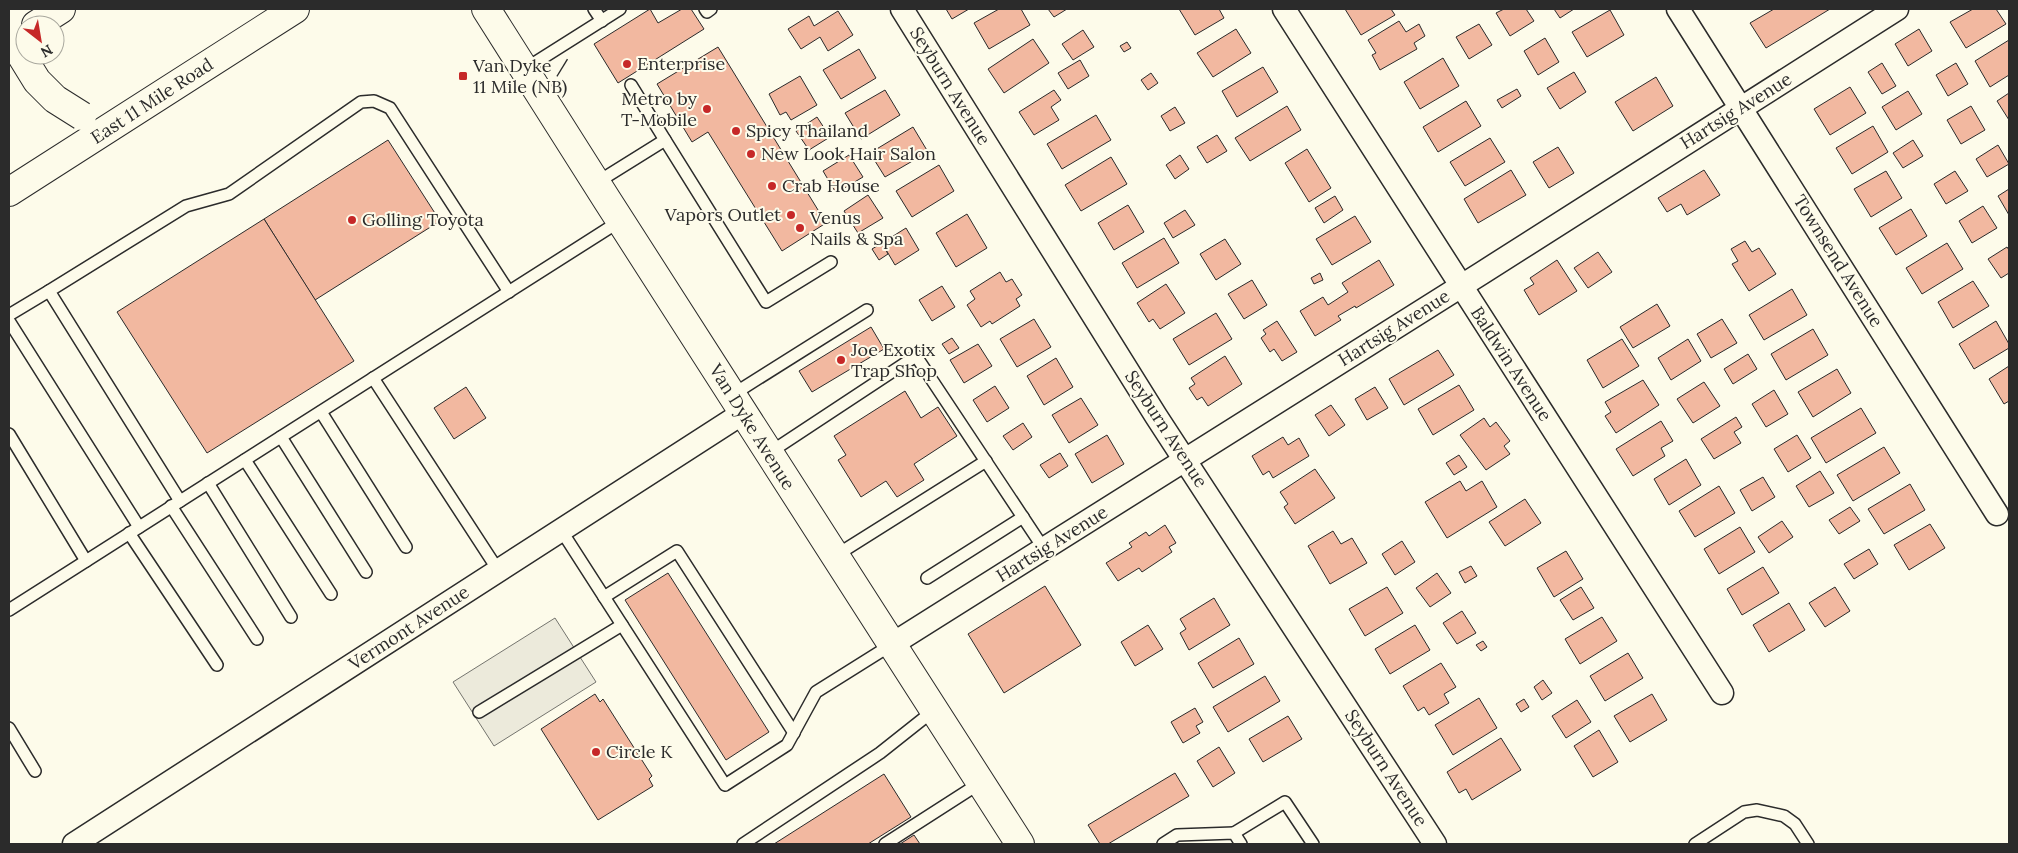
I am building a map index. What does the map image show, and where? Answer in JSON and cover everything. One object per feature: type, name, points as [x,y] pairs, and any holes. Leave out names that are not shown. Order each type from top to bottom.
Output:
[{"type":"main road","name":"East 11 Mile Road","points":[[9,192],[296,9]]},
{"type":"main road","name":"Van Dyke Avenue","points":[[486,9],[933,711],[1020,844]]},
{"type":"main road","points":[[9,35],[37,81],[55,99],[82,116],[121,121]]},
{"type":"street","name":"Seyburn Avenue","points":[[902,9],[1156,416],[1435,844]]},
{"type":"street","name":"Baldwin Avenue","points":[[1284,9],[1722,693]]},
{"type":"street","name":"Townsend Avenue","points":[[1678,9],[1997,514]]},
{"type":"street","name":"Hartsig Avenue","points":[[891,645],[1897,9]]},
{"type":"street","name":"Vermont Avenue","points":[[74,844],[561,530],[738,404]]},
{"type":"lane","points":[[594,9],[602,21]]},
{"type":"lane","points":[[524,69],[620,9]]},
{"type":"lane","points":[[705,9],[707,12],[711,9]]},
{"type":"lane","points":[[630,85],[766,302],[831,262]]},
{"type":"lane","points":[[9,315],[186,206],[229,194],[361,102],[374,101],[390,108],[509,292]]},
{"type":"lane","points":[[596,183],[665,140]]},
{"type":"lane","points":[[9,610],[620,221]]},
{"type":"lane","points":[[49,291],[257,639]]},
{"type":"lane","points":[[738,404],[868,310]]},
{"type":"lane","points":[[9,321],[217,665]]},
{"type":"lane","points":[[769,453],[916,356],[1044,549]]},
{"type":"lane","points":[[373,378],[498,570]]},
{"type":"lane","points":[[321,412],[406,547]]},
{"type":"lane","points":[[9,434],[86,561]]},
{"type":"lane","points":[[281,437],[366,572]]},
{"type":"lane","points":[[245,460],[331,594]]},
{"type":"lane","points":[[834,556],[986,461]]},
{"type":"lane","points":[[208,483],[292,617]]},
{"type":"lane","points":[[927,578],[1023,517]]},
{"type":"lane","points":[[561,530],[725,785],[787,745],[816,692],[891,645]]},
{"type":"lane","points":[[604,597],[677,551],[794,733]]},
{"type":"lane","points":[[479,712],[622,625]]},
{"type":"lane","points":[[743,844],[880,753],[933,711]]},
{"type":"lane","points":[[9,728],[35,771]]},
{"type":"lane","points":[[885,844],[980,783]]},
{"type":"lane","points":[[1163,844],[1177,835],[1234,833],[1285,802],[1313,844]]},
{"type":"lane","points":[[1695,844],[1744,812],[1757,810],[1784,816],[1796,824],[1808,844]]},
{"type":"lane","points":[[1234,833],[1241,844]]},
{"type":"shaded area","points":[[555,618],[596,682],[494,746],[453,682]]},
{"type":"building","name":"Enterprise","points":[[650,9],[658,23],[682,9],[691,9],[704,29],[618,83],[594,44]]},
{"type":"building","points":[[946,9],[969,9],[952,19]]},
{"type":"building","points":[[999,9],[1021,9],[1030,25],[989,49],[974,23]]},
{"type":"building","points":[[1048,9],[1067,9],[1054,17]]},
{"type":"building","points":[[1179,9],[1219,9],[1224,18],[1195,35]]},
{"type":"building","points":[[1345,9],[1391,9],[1395,15],[1361,35]]},
{"type":"building","points":[[1504,9],[1526,9],[1534,21],[1510,36],[1496,13]]},
{"type":"building","points":[[1554,9],[1574,9],[1560,18]]},
{"type":"building","points":[[1774,9],[1830,9],[1766,48],[1750,23]]},
{"type":"building","points":[[1973,9],[1996,9],[2006,24],[1966,48],[1950,22]]},
{"type":"building","points":[[1610,10],[1624,35],[1587,57],[1572,32]]},
{"type":"building","points":[[838,11],[853,35],[828,51],[820,37],[801,49],[788,29],[809,16],[814,26]]},
{"type":"building","points":[[1399,21],[1406,32],[1419,24],[1425,36],[1414,43],[1417,49],[1380,70],[1372,55],[1376,53],[1368,40]]},
{"type":"building","points":[[1479,24],[1492,45],[1469,59],[1456,37]]},
{"type":"building","points":[[1236,29],[1251,53],[1213,77],[1197,53]]},
{"type":"building","points":[[1919,29],[1932,51],[1908,66],[1895,44]]},
{"type":"building","points":[[1083,30],[1094,47],[1073,60],[1062,44]]},
{"type":"building","points":[[1545,38],[1559,62],[1538,75],[1524,51]]},
{"type":"building","points":[[1033,39],[1049,63],[1004,93],[988,69]]},
{"type":"building","points":[[2009,40],[2009,75],[1990,87],[1975,61]]},
{"type":"building","points":[[1127,42],[1131,48],[1124,52],[1120,46]]},
{"type":"building","points":[[718,47],[826,223],[782,251],[708,132],[692,142],[657,84]]},
{"type":"building","points":[[859,49],[876,78],[841,99],[823,70]]},
{"type":"building","points":[[1443,58],[1459,86],[1420,109],[1404,82]]},
{"type":"building","points":[[1080,60],[1089,76],[1068,89],[1058,73]]},
{"type":"building","points":[[1882,63],[1896,86],[1882,94],[1868,72]]},
{"type":"building","points":[[1956,63],[1968,84],[1948,96],[1936,75]]},
{"type":"building","points":[[1263,67],[1278,92],[1237,117],[1222,91]]},
{"type":"building","points":[[1574,72],[1586,92],[1560,109],[1547,88]]},
{"type":"building","points":[[1151,73],[1158,83],[1148,90],[1141,80]]},
{"type":"building","points":[[800,76],[817,105],[791,120],[786,112],[780,115],[769,94]]},
{"type":"building","points":[[1656,77],[1673,106],[1633,131],[1615,102]]},
{"type":"building","points":[[1850,87],[1866,113],[1830,135],[1814,109]]},
{"type":"building","points":[[1517,89],[1521,96],[1502,108],[1497,100]]},
{"type":"building","points":[[885,90],[900,115],[861,139],[845,113]]},
{"type":"building","points":[[1054,90],[1061,100],[1051,107],[1059,120],[1034,135],[1019,112]]},
{"type":"building","points":[[1908,91],[1922,114],[1896,130],[1882,107]]},
{"type":"building","points":[[2009,93],[2009,120],[1997,101]]},
{"type":"building","points":[[1466,101],[1481,126],[1438,152],[1423,127]]},
{"type":"building","points":[[1287,106],[1301,130],[1250,161],[1235,138]]},
{"type":"building","points":[[1971,106],[1985,130],[1961,144],[1947,120]]},
{"type":"building","points":[[1175,107],[1185,123],[1170,131],[1161,116]]},
{"type":"building","points":[[1096,115],[1111,140],[1062,169],[1047,144]]},
{"type":"building","points":[[817,117],[830,137],[809,150],[796,131]]},
{"type":"building","points":[[1873,126],[1888,152],[1852,174],[1836,148]]},
{"type":"building","points":[[913,127],[928,152],[885,177],[870,153]]},
{"type":"building","points":[[1217,135],[1227,151],[1207,163],[1197,147]]},
{"type":"building","points":[[1490,138],[1505,162],[1465,186],[1450,162]]},
{"type":"building","name":"Golling Toyota","points":[[388,140],[440,221],[315,300],[264,219]]},
{"type":"building","points":[[1913,140],[1923,156],[1903,168],[1893,153]]},
{"type":"building","points":[[1998,145],[2009,164],[1987,177],[1976,159]]},
{"type":"building","points":[[1558,147],[1574,173],[1549,188],[1533,162]]},
{"type":"building","points":[[1307,149],[1331,188],[1309,202],[1285,163]]},
{"type":"building","points":[[849,155],[863,177],[836,193],[823,171]]},
{"type":"building","points":[[1180,155],[1189,169],[1175,179],[1166,165]]},
{"type":"building","points":[[1111,157],[1127,184],[1081,211],[1065,185]]},
{"type":"building","points":[[939,165],[954,191],[912,217],[896,191]]},
{"type":"building","points":[[1511,170],[1526,195],[1478,223],[1464,199]]},
{"type":"building","points":[[1704,170],[1720,195],[1687,215],[1681,204],[1667,212],[1658,198]]},
{"type":"building","points":[[1886,171],[1902,198],[1871,217],[1854,189]]},
{"type":"building","points":[[1955,171],[1968,191],[1946,204],[1934,184]]},
{"type":"building","points":[[2009,189],[2009,215],[1998,196]]},
{"type":"building","points":[[868,195],[883,218],[858,233],[844,211]]},
{"type":"building","points":[[1335,196],[1343,210],[1324,223],[1315,208]]},
{"type":"building","points":[[1128,205],[1144,232],[1114,250],[1098,223]]},
{"type":"building","points":[[1983,206],[1997,228],[1972,243],[1959,221]]},
{"type":"building","points":[[1911,209],[1927,236],[1896,255],[1879,228]]},
{"type":"building","points":[[1185,210],[1195,225],[1173,238],[1164,223]]},
{"type":"building","points":[[967,214],[987,248],[956,267],[936,233]]},
{"type":"building","points":[[1355,216],[1371,242],[1332,265],[1316,239]]},
{"type":"building","points":[[264,219],[354,361],[207,453],[117,312]]},
{"type":"building","points":[[906,228],[919,250],[895,265],[882,243]]},
{"type":"building","points":[[1164,238],[1179,263],[1137,288],[1122,263]]},
{"type":"building","points":[[1225,239],[1241,264],[1216,280],[1200,254]]},
{"type":"building","points":[[1745,241],[1752,252],[1759,248],[1776,274],[1749,291],[1732,264],[1738,261],[1731,249]]},
{"type":"building","points":[[882,243],[888,254],[879,260],[872,249]]},
{"type":"building","points":[[1947,243],[1963,269],[1922,294],[1906,268]]},
{"type":"building","points":[[2007,247],[2009,250],[2009,273],[2001,278],[1988,259]]},
{"type":"building","points":[[1598,252],[1612,272],[1588,288],[1574,268]]},
{"type":"building","points":[[1379,260],[1394,285],[1356,308],[1355,306],[1338,316],[1341,320],[1315,336],[1300,311],[1323,297],[1328,305],[1348,292],[1342,283]]},
{"type":"building","points":[[1557,260],[1577,291],[1539,315],[1524,290],[1534,284],[1530,278]]},
{"type":"building","points":[[1000,272],[1006,282],[1012,279],[1022,295],[1016,299],[1020,306],[992,324],[990,321],[981,327],[967,305],[975,299],[970,291]]},
{"type":"building","points":[[1320,273],[1323,280],[1314,284],[1311,278]]},
{"type":"building","points":[[1252,280],[1267,305],[1244,319],[1228,294]]},
{"type":"building","points":[[1973,281],[1989,306],[1953,328],[1938,302]]},
{"type":"building","points":[[1166,284],[1185,313],[1160,329],[1153,319],[1149,322],[1137,303]]},
{"type":"building","points":[[942,286],[955,307],[932,321],[919,300]]},
{"type":"building","points":[[1792,289],[1807,315],[1764,340],[1749,315]]},
{"type":"building","points":[[1657,304],[1670,326],[1633,348],[1620,327]]},
{"type":"building","points":[[1216,313],[1232,339],[1189,365],[1173,339]]},
{"type":"building","points":[[1034,319],[1051,347],[1017,367],[1000,339]]},
{"type":"building","points":[[1722,319],[1737,343],[1711,358],[1697,334]]},
{"type":"building","points":[[1277,321],[1297,352],[1282,361],[1274,349],[1270,352],[1261,338],[1266,334],[1263,330]]},
{"type":"building","points":[[1996,321],[2009,344],[2009,348],[1974,369],[1959,344]]},
{"type":"building","name":"Joe Exotix Trap Shop","points":[[871,327],[884,349],[812,392],[799,371]]},
{"type":"building","points":[[1813,329],[1828,355],[1786,380],[1771,354]]},
{"type":"building","points":[[952,338],[959,348],[949,354],[942,344]]},
{"type":"building","points":[[1622,339],[1639,366],[1603,388],[1587,360]]},
{"type":"building","points":[[1688,339],[1701,361],[1671,380],[1658,358]]},
{"type":"building","points":[[978,344],[992,366],[964,383],[950,360]]},
{"type":"building","points":[[1438,350],[1454,375],[1404,405],[1389,379]]},
{"type":"building","points":[[1748,354],[1757,369],[1733,384],[1724,369]]},
{"type":"building","points":[[1225,356],[1242,384],[1208,406],[1202,397],[1197,400],[1189,388],[1195,384],[1191,378]]},
{"type":"building","points":[[1056,358],[1073,387],[1044,405],[1027,376]]},
{"type":"building","points":[[2009,366],[2009,401],[2004,404],[1989,379]]},
{"type":"building","points":[[1837,369],[1851,393],[1813,417],[1798,392]]},
{"type":"building","points":[[1643,380],[1659,405],[1616,433],[1605,416],[1611,412],[1605,402]]},
{"type":"building","points":[[1704,382],[1720,406],[1693,423],[1677,399]]},
{"type":"building","points":[[1459,385],[1474,410],[1433,435],[1418,409]]},
{"type":"building","points":[[995,386],[1009,408],[987,422],[973,400]]},
{"type":"building","points":[[466,387],[486,418],[454,439],[434,408]]},
{"type":"building","points":[[1375,387],[1388,408],[1367,420],[1355,399]]},
{"type":"building","points":[[1774,390],[1788,414],[1766,427],[1752,404]]},
{"type":"building","points":[[905,391],[921,418],[938,407],[957,436],[914,464],[924,480],[897,497],[886,481],[861,497],[838,460],[846,455],[834,436]]},
{"type":"building","points":[[1081,398],[1098,425],[1069,443],[1052,415]]},
{"type":"building","points":[[1331,405],[1345,425],[1329,436],[1315,415]]},
{"type":"building","points":[[1861,408],[1876,433],[1826,463],[1811,438]]},
{"type":"building","points":[[1736,417],[1742,427],[1734,432],[1741,443],[1714,459],[1701,439]]},
{"type":"building","points":[[1484,418],[1490,427],[1496,422],[1510,441],[1504,446],[1510,454],[1486,470],[1460,435]]},
{"type":"building","points":[[1661,421],[1673,441],[1661,448],[1665,456],[1633,476],[1616,449]]},
{"type":"building","points":[[1023,423],[1032,437],[1013,450],[1003,436]]},
{"type":"building","points":[[1107,435],[1124,464],[1092,483],[1075,454]]},
{"type":"building","points":[[1797,435],[1811,458],[1788,472],[1774,449]]},
{"type":"building","points":[[1283,437],[1288,445],[1299,438],[1309,456],[1273,478],[1269,471],[1263,475],[1252,456]]},
{"type":"building","points":[[1884,447],[1900,473],[1853,501],[1837,475]]},
{"type":"building","points":[[1060,453],[1068,466],[1049,478],[1040,465]]},
{"type":"building","points":[[1459,455],[1467,467],[1454,475],[1446,463]]},
{"type":"building","points":[[1686,459],[1701,485],[1669,505],[1654,479]]},
{"type":"building","points":[[1315,469],[1335,498],[1295,524],[1284,507],[1288,504],[1280,492]]},
{"type":"building","points":[[1820,471],[1834,493],[1809,507],[1796,486]]},
{"type":"building","points":[[1763,477],[1775,497],[1752,511],[1740,490]]},
{"type":"building","points":[[1460,481],[1466,491],[1482,481],[1497,507],[1447,538],[1425,502]]},
{"type":"building","points":[[1910,484],[1925,510],[1884,534],[1868,509]]},
{"type":"building","points":[[1719,486],[1735,513],[1695,537],[1679,511]]},
{"type":"building","points":[[1525,499],[1541,523],[1505,546],[1489,522]]},
{"type":"building","points":[[1850,507],[1860,521],[1839,534],[1829,520]]},
{"type":"building","points":[[1782,521],[1793,537],[1769,553],[1758,537]]},
{"type":"building","points":[[1930,524],[1945,548],[1909,570],[1894,545]]},
{"type":"building","points":[[1165,525],[1176,543],[1169,547],[1172,552],[1142,572],[1139,568],[1118,581],[1106,563],[1132,547],[1129,543],[1146,532],[1149,536]]},
{"type":"building","points":[[1740,527],[1755,552],[1719,574],[1704,549]]},
{"type":"building","points":[[1333,531],[1341,544],[1352,538],[1367,563],[1330,584],[1308,546]]},
{"type":"building","points":[[1402,541],[1415,562],[1395,575],[1382,554]]},
{"type":"building","points":[[1869,549],[1878,564],[1854,579],[1844,564]]},
{"type":"building","points":[[1566,551],[1583,579],[1554,597],[1537,568]]},
{"type":"building","points":[[1471,566],[1477,576],[1465,583],[1459,572]]},
{"type":"building","points":[[1763,567],[1779,593],[1742,615],[1727,589]]},
{"type":"building","points":[[668,573],[769,732],[726,760],[625,600]]},
{"type":"building","points":[[1437,573],[1451,593],[1430,607],[1416,588]]},
{"type":"building","points":[[1045,586],[1081,645],[1004,693],[968,634]]},
{"type":"building","points":[[1387,587],[1403,613],[1365,636],[1349,609]]},
{"type":"building","points":[[1581,587],[1594,608],[1573,620],[1560,600]]},
{"type":"building","points":[[1835,587],[1850,611],[1825,627],[1809,603]]},
{"type":"building","points":[[1214,598],[1230,625],[1189,650],[1180,633],[1186,629],[1180,619]]},
{"type":"building","points":[[1789,603],[1805,630],[1769,652],[1753,625]]},
{"type":"building","points":[[1462,611],[1476,633],[1457,644],[1443,623]]},
{"type":"building","points":[[1602,617],[1617,641],[1580,664],[1565,639]]},
{"type":"building","points":[[1148,625],[1163,649],[1135,666],[1121,642]]},
{"type":"building","points":[[1415,625],[1430,650],[1390,674],[1375,649]]},
{"type":"building","points":[[1239,638],[1254,664],[1213,688],[1198,663]]},
{"type":"building","points":[[1483,641],[1487,647],[1481,651],[1476,645]]},
{"type":"building","points":[[1628,653],[1643,678],[1605,701],[1590,676]]},
{"type":"building","points":[[1441,663],[1456,687],[1444,694],[1449,703],[1429,715],[1424,707],[1418,711],[1403,686]]},
{"type":"building","points":[[1265,676],[1280,701],[1228,732],[1213,707]]},
{"type":"building","points":[[1543,680],[1552,693],[1542,700],[1534,687]]},
{"type":"building","name":"Circle K","points":[[595,694],[600,702],[603,699],[652,776],[649,779],[653,786],[598,820],[541,729]]},
{"type":"building","points":[[1652,694],[1667,720],[1630,742],[1614,716]]},
{"type":"building","points":[[1479,698],[1497,728],[1453,755],[1435,725]]},
{"type":"building","points":[[1524,699],[1529,707],[1521,712],[1516,704]]},
{"type":"building","points":[[1577,700],[1591,722],[1566,738],[1552,716]]},
{"type":"building","points":[[1195,708],[1203,722],[1196,726],[1200,733],[1183,743],[1171,722]]},
{"type":"building","points":[[1288,716],[1302,739],[1263,762],[1249,739]]},
{"type":"building","points":[[1599,730],[1618,762],[1593,777],[1574,746]]},
{"type":"building","points":[[1501,738],[1521,770],[1472,800],[1466,789],[1459,793],[1447,772]]},
{"type":"building","points":[[1219,747],[1235,773],[1213,787],[1197,761]]},
{"type":"building","points":[[1175,773],[1189,796],[1108,844],[1100,844],[1088,825]]},
{"type":"building","points":[[884,774],[911,817],[868,844],[774,844]]},
{"type":"building","points":[[914,835],[920,844],[900,844]]},
{"type":"place","name":"Enterprise","points":[[627,64]]},
{"type":"place","name":"Van Dyke / 11 Mile (NB)","points":[[463,76]]},
{"type":"place","name":"Metro by T-Mobile","points":[[707,109]]},
{"type":"place","name":"Spicy Thailand","points":[[736,131]]},
{"type":"place","name":"New Look Hair Salon","points":[[751,154]]},
{"type":"place","name":"Crab House","points":[[772,186]]},
{"type":"place","name":"Vapors Outlet","points":[[791,215]]},
{"type":"place","name":"Golling Toyota","points":[[352,220]]},
{"type":"place","name":"Venus Nails & Spa","points":[[800,228]]},
{"type":"place","name":"Joe Exotix Trap Shop","points":[[841,360]]},
{"type":"place","name":"Circle K","points":[[596,752]]}]
